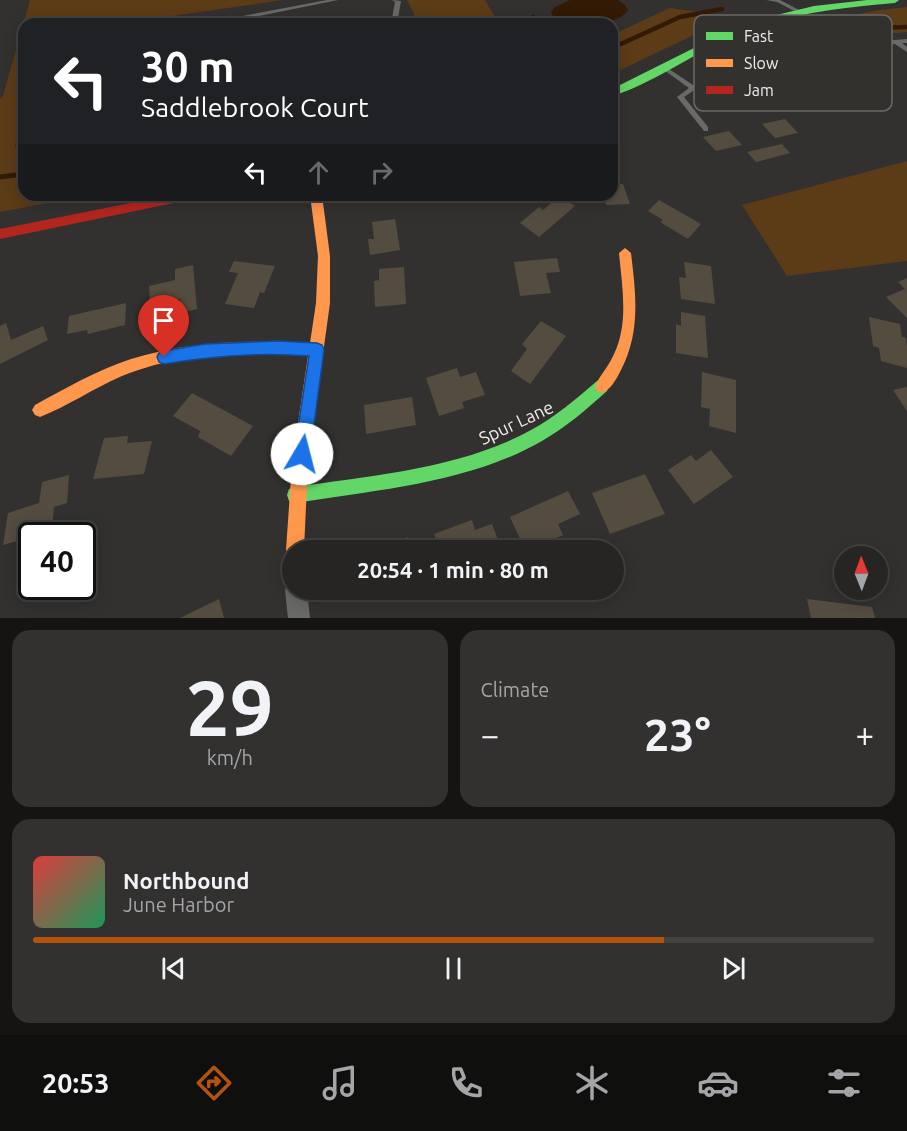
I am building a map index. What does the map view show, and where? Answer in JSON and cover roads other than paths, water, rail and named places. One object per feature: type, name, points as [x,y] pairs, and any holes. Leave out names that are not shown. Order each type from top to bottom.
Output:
[{"type":"street","points":[[789,15],[895,0]]},
{"type":"street","points":[[618,90],[694,53]]},
{"type":"street","points":[[0,234],[154,201]]},
{"type":"street","points":[[295,540],[296,495],[323,317],[322,231],[317,201]]},
{"type":"street","name":"Spur Lane","points":[[296,495],[412,477],[461,465],[506,450],[554,427],[582,407],[603,387],[628,340],[631,304],[625,253]]},
{"type":"street","points":[[40,410],[112,374],[150,360],[205,351],[277,347],[317,350]]},
{"type":"street","points":[[297,600],[299,618]]},
{"type":"lane","points":[[242,18],[335,0]]},
{"type":"lane","points":[[395,0],[398,1],[395,18]]},
{"type":"lane","points":[[768,0],[778,1],[800,12]]},
{"type":"lane","points":[[892,43],[907,41]]},
{"type":"lane","points":[[897,42],[907,50]]},
{"type":"lane","points":[[664,68],[693,88],[680,97],[706,129]]},
{"type":"waterway","points":[[618,45],[680,17],[722,9]]},
{"type":"waterway","points":[[892,27],[907,27]]},
{"type":"waterway","points":[[0,177],[18,175]]}]
